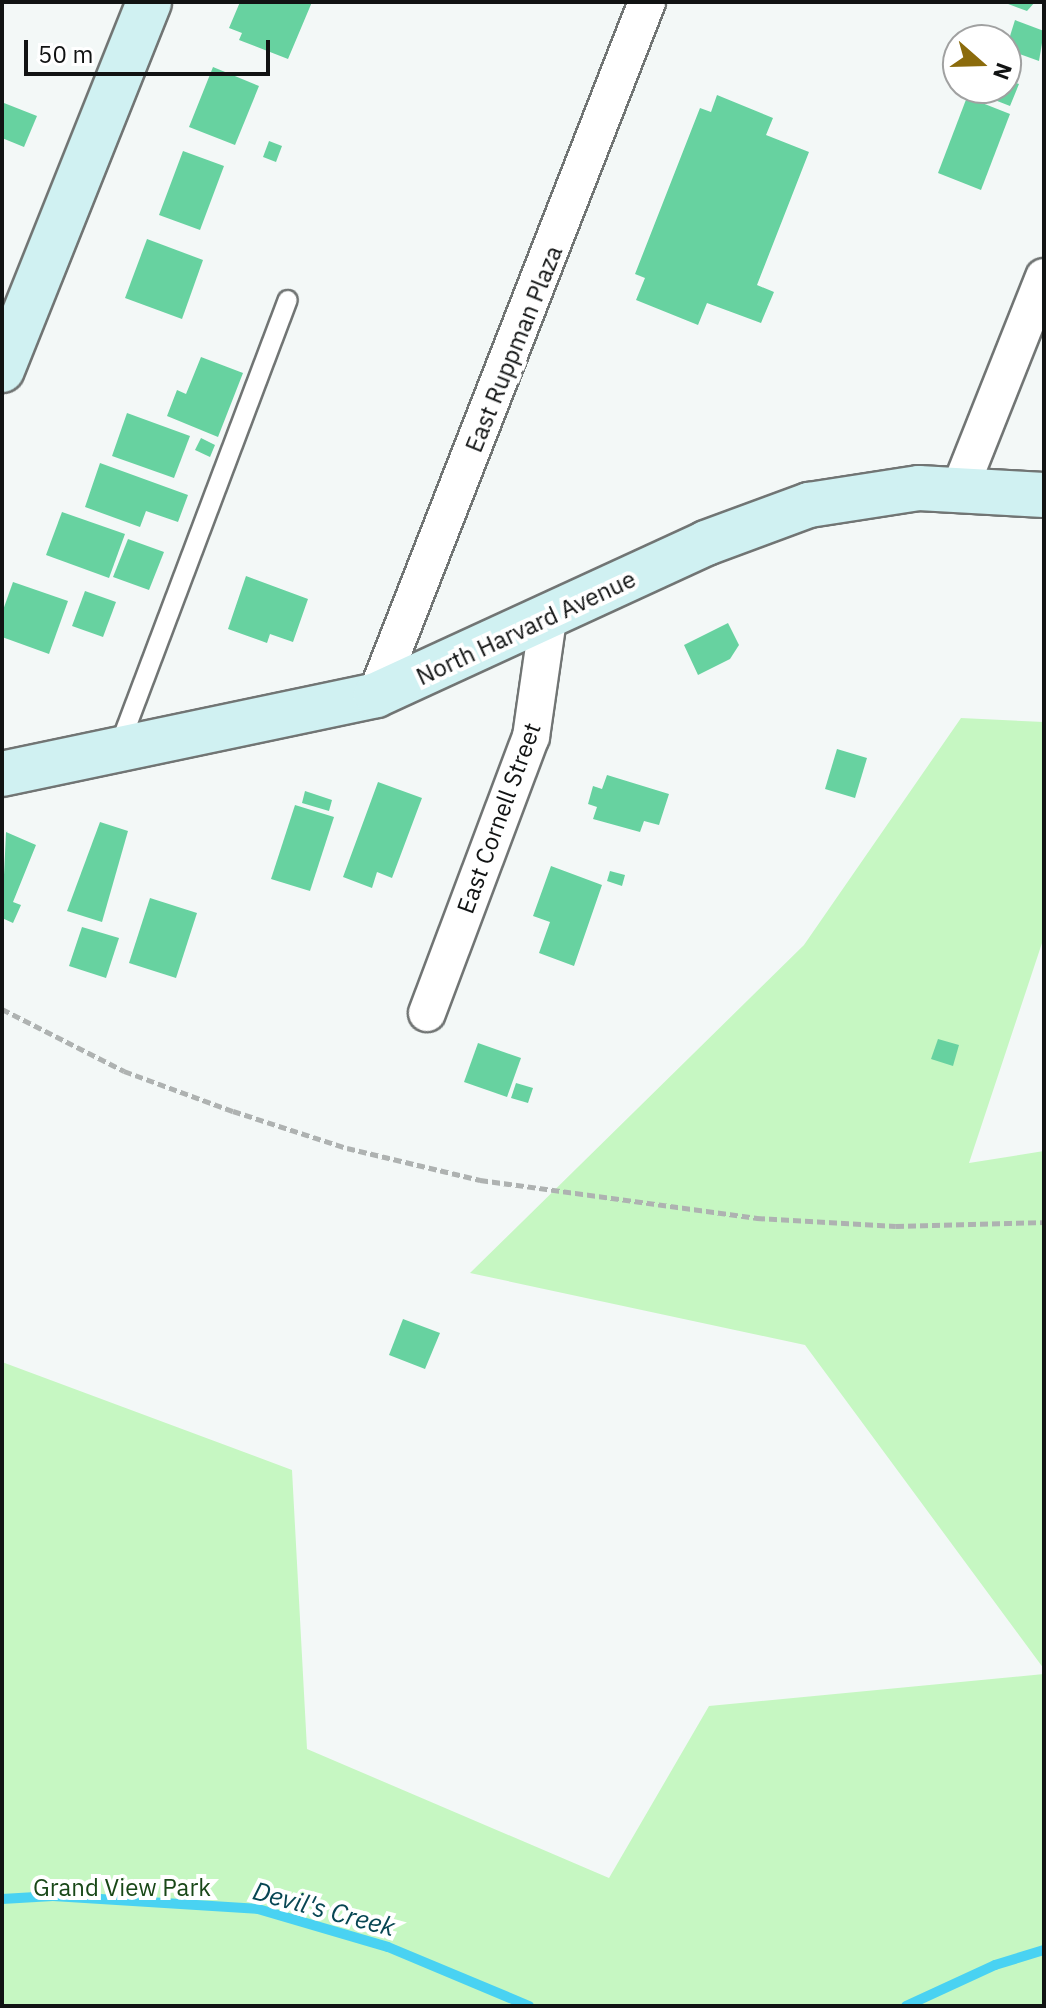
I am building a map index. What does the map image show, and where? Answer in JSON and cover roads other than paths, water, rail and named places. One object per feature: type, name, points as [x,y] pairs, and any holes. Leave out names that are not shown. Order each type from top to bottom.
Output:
[{"type":"street","points":[[2,370],[149,2]]},
{"type":"street","name":"East Ruppman Plaza","points":[[376,695],[647,2]]},
{"type":"street","points":[[960,488],[1044,277]]},
{"type":"street","name":"North Harvard Avenue","points":[[2,774],[376,695],[548,619],[706,543],[809,505],[903,489],[960,488],[1044,495]]},
{"type":"street","name":"East Cornell Street","points":[[427,1013],[531,737],[548,619]]},
{"type":"lane","points":[[117,751],[288,300]]},
{"type":"waterway","name":"Devil's Creek","points":[[2,1899],[53,1896],[258,1909],[388,1947],[529,2006]]},
{"type":"waterway","name":"Devil's Creek","points":[[906,2006],[995,1965],[1044,1950]]},
{"type":"park label","name":"Grand View Park","points":[[122,1888]]}]
